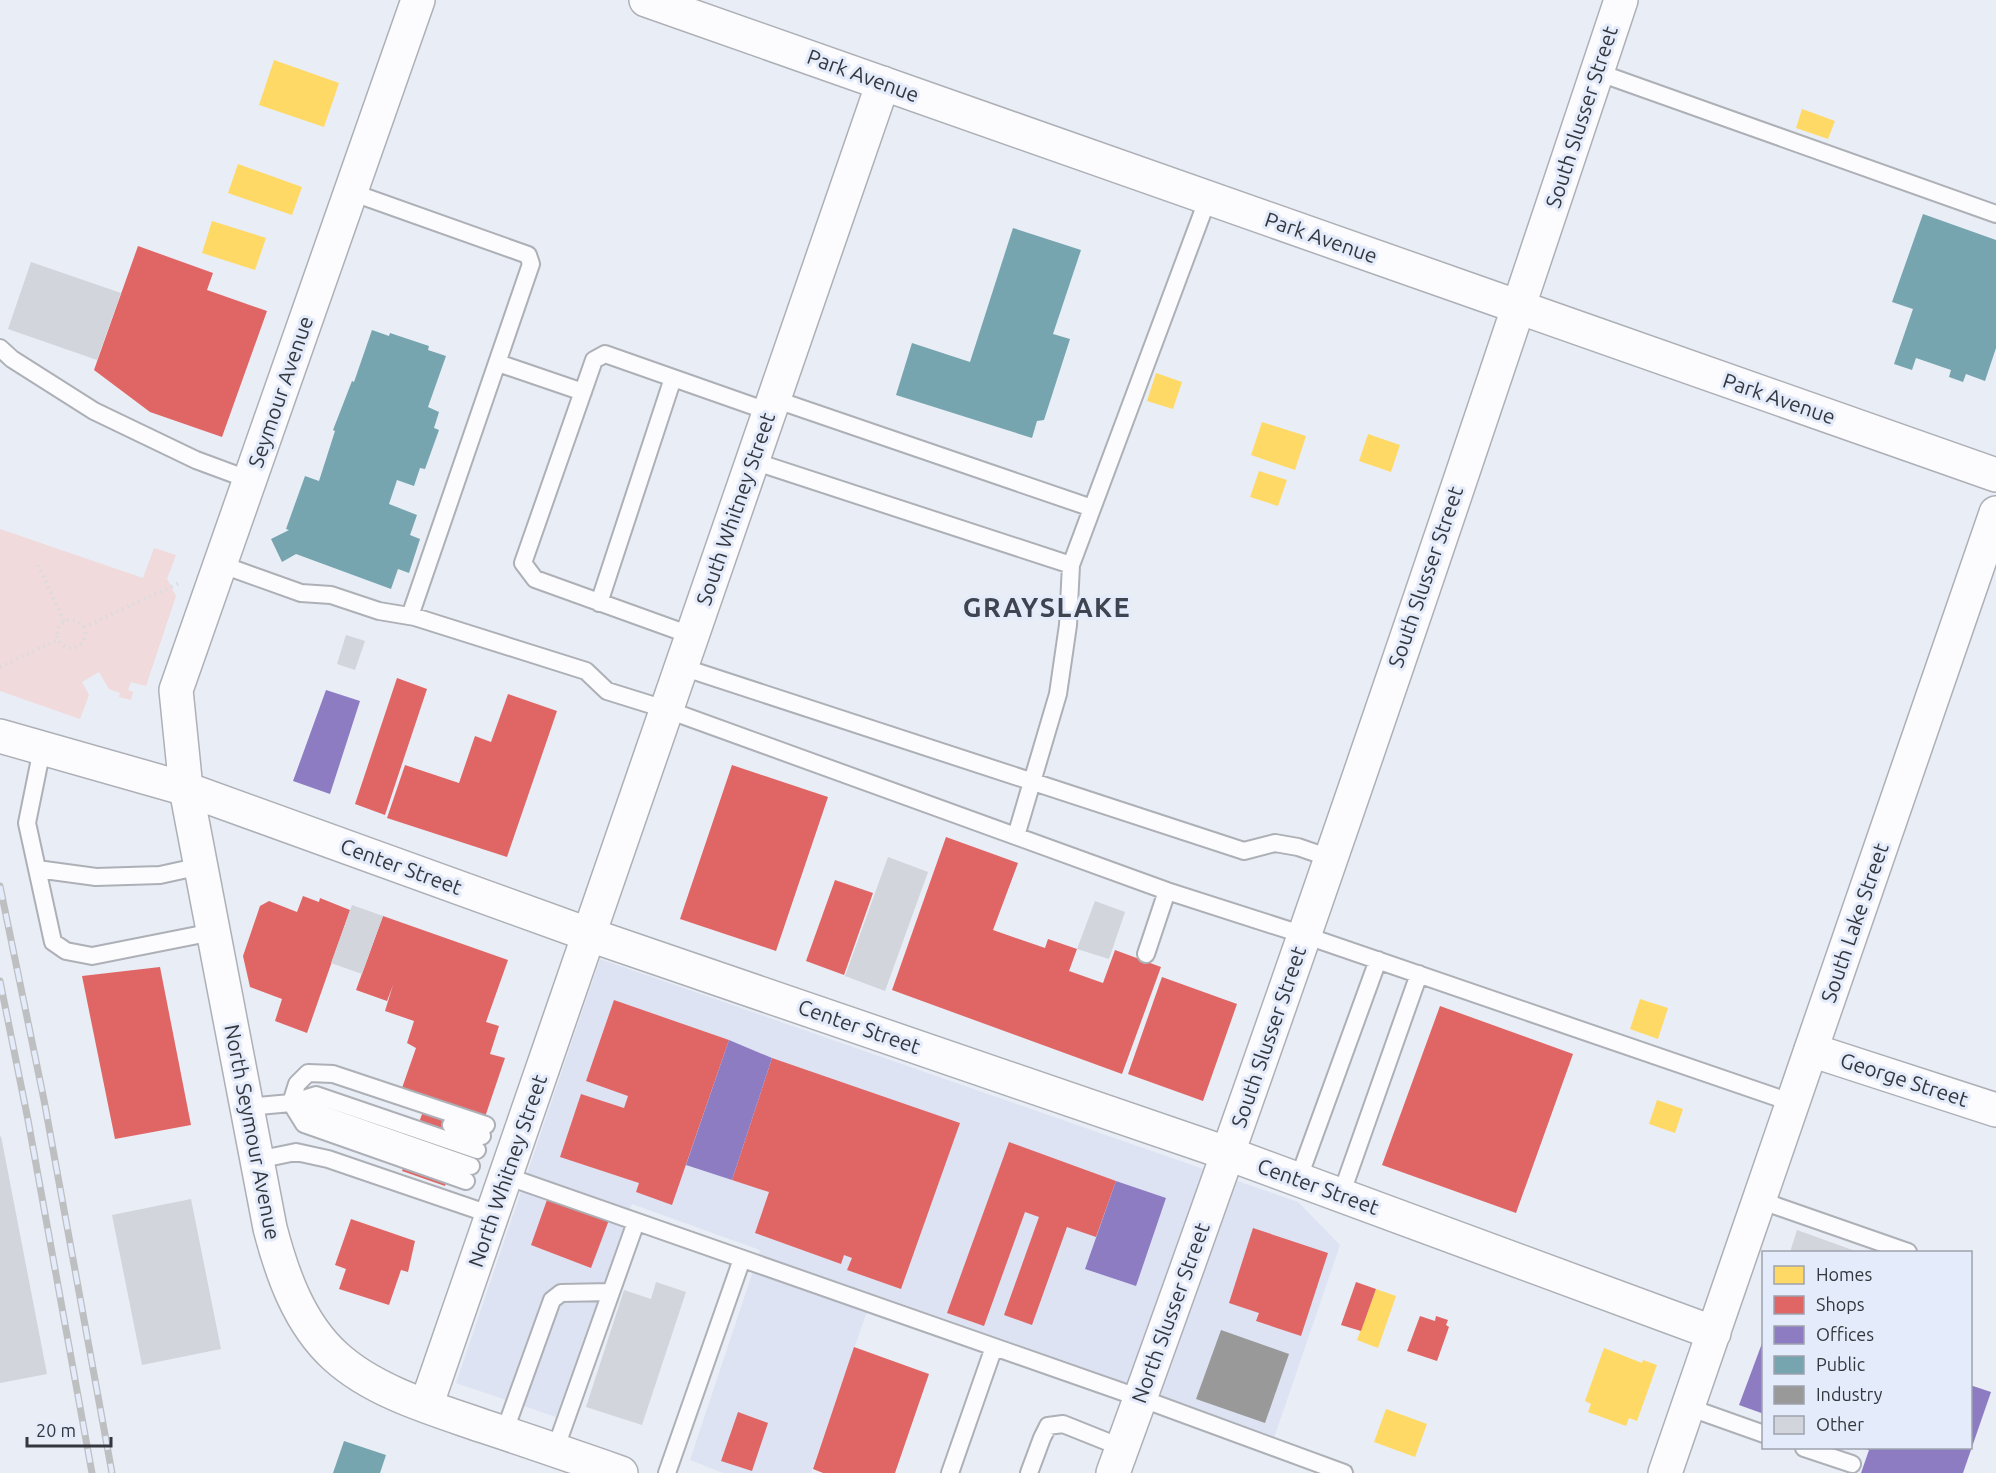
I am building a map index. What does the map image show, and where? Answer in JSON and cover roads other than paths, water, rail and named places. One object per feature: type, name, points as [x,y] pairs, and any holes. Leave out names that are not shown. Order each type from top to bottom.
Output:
[{"type":"street","name":"Seymour Avenue","points":[[186,789],[176,690],[418,0]]},
{"type":"street","name":"Park Avenue","points":[[646,0],[1996,475]]},
{"type":"street","name":"South Slusser Street","points":[[1229,1154],[1519,307],[1621,0]]},
{"type":"street","name":"South Whitney Street","points":[[590,935],[883,83]]},
{"type":"street","name":"South Lake Street","points":[[1669,1472],[1688,1407],[1996,513]]},
{"type":"street","name":"Center Street","points":[[0,736],[186,789],[590,935],[1229,1154],[1714,1332]]},
{"type":"street","name":"North Seymour Avenue","points":[[186,789],[270,1228],[279,1264],[295,1301],[313,1330],[334,1356],[360,1377],[426,1406],[621,1473]]},
{"type":"street","name":"North Whitney Street","points":[[426,1406],[590,935]]},
{"type":"street","name":"George Street","points":[[1811,1050],[1996,1110]]},
{"type":"street","name":"North Slusser Street","points":[[1118,1460],[1229,1154]]},
{"type":"lane","points":[[1597,72],[1996,214]]},
{"type":"lane","points":[[351,192],[528,255],[531,264],[410,616]]},
{"type":"lane","points":[[1016,836],[1058,694],[1068,625],[1071,565],[1208,198]]},
{"type":"lane","points":[[0,348],[93,411],[196,460],[250,480]]},
{"type":"lane","points":[[693,636],[535,579],[523,562],[594,360],[604,354],[673,378],[772,406],[1092,508]]},
{"type":"lane","points":[[498,363],[583,392]]},
{"type":"lane","points":[[599,603],[673,378]]},
{"type":"lane","points":[[753,460],[1071,565]]},
{"type":"lane","points":[[220,564],[301,593],[332,595],[379,611],[410,616],[586,671],[607,691],[668,710],[1167,891],[1378,960],[1793,1103]]},
{"type":"lane","points":[[682,667],[1244,851],[1275,843],[1298,847],[1330,858]]},
{"type":"lane","points":[[42,748],[27,823],[53,942],[66,951],[92,956],[213,932]]},
{"type":"lane","points":[[37,869],[96,877],[160,875],[201,866]]},
{"type":"lane","points":[[1146,954],[1167,891]]},
{"type":"lane","points":[[1298,1180],[1378,960]]},
{"type":"lane","points":[[1341,1195],[1419,974]]},
{"type":"lane","points":[[247,1107],[291,1103],[316,1095],[482,1137],[333,1074],[308,1073],[297,1084],[291,1103]]},
{"type":"lane","points":[[291,1103],[469,1174]]},
{"type":"lane","points":[[257,1160],[296,1152],[328,1159],[492,1215]]},
{"type":"lane","points":[[506,1176],[1140,1398],[1344,1473]]},
{"type":"lane","points":[[1759,1200],[1905,1251]]},
{"type":"lane","points":[[555,1450],[636,1222]]},
{"type":"lane","points":[[667,1473],[742,1259]]},
{"type":"lane","points":[[504,1433],[552,1300],[561,1293],[611,1292]]},
{"type":"lane","points":[[950,1473],[994,1347]]},
{"type":"lane","points":[[1688,1407],[1762,1433]]},
{"type":"lane","points":[[1029,1473],[1048,1426],[1063,1424],[1118,1460]]},
{"type":"lane","points":[[1807,1449],[1852,1464]]},
{"type":"railway","points":[[0,886],[44,1100],[112,1473]]},
{"type":"railway","points":[[0,981],[28,1120],[92,1473]]},
{"type":"district","name":"GRAYSLAKE","points":[[1047,608]]}]
